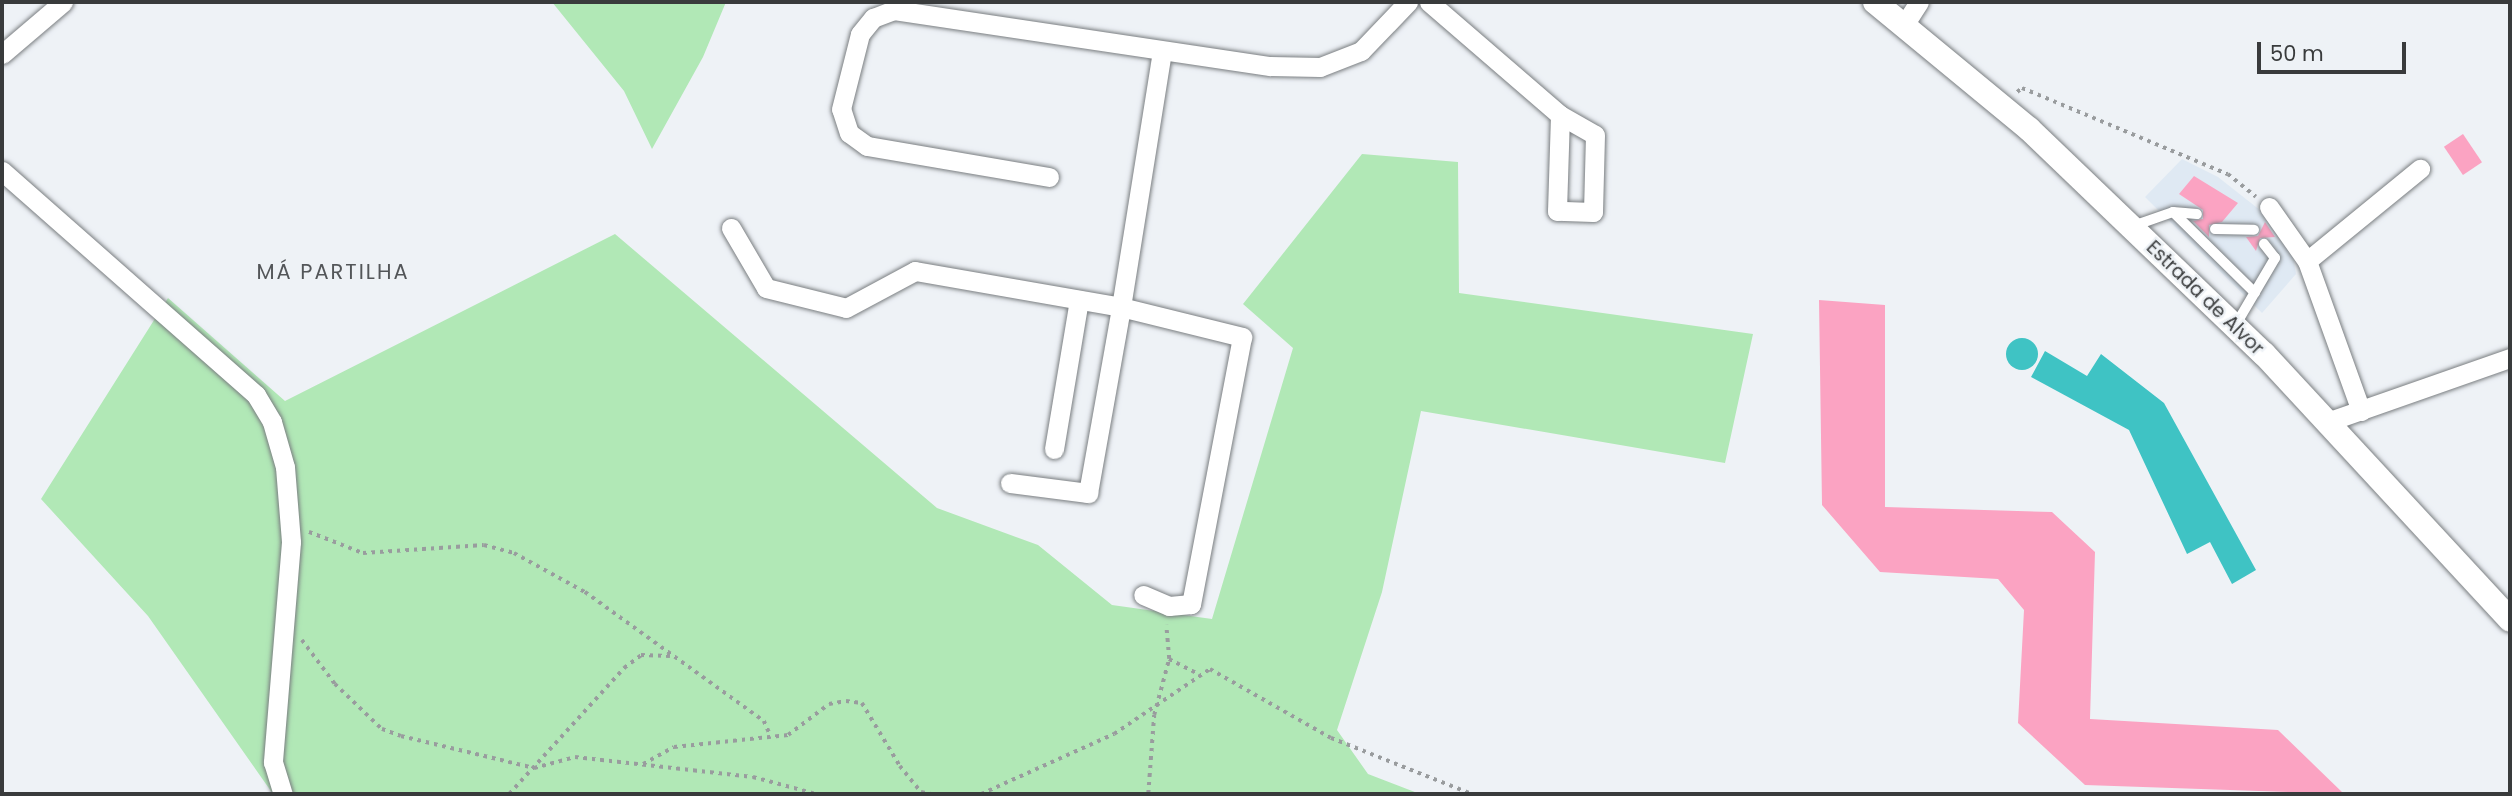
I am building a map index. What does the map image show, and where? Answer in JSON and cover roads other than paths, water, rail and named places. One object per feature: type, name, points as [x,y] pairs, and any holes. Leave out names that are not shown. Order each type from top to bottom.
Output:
[{"type":"street","points":[[2,54],[63,2]]},
{"type":"street","points":[[1049,177],[867,146],[849,133],[841,109],[860,34],[873,18],[894,9],[1162,51],[1320,67],[1361,51],[1408,2]]},
{"type":"street","points":[[1429,2],[1560,115],[1595,135],[1593,212],[1557,211],[1560,115]]},
{"type":"street","name":"Estrada de Alvor","points":[[1875,2],[2000,105],[2235,327],[2328,422],[2510,620]]},
{"type":"street","points":[[1904,25],[1919,2]]},
{"type":"street","points":[[1010,483],[1088,494],[1162,51]]},
{"type":"street","points":[[2306,261],[2420,169]]},
{"type":"street","points":[[2,171],[256,394],[285,467],[289,519],[286,619],[273,762],[283,794]]},
{"type":"street","points":[[2269,207],[2306,261],[2361,411]]},
{"type":"street","points":[[731,228],[766,288],[846,308],[915,271],[1121,307],[1242,337],[1191,604],[1169,606],[1143,595]]},
{"type":"street","points":[[1054,449],[1079,300]]},
{"type":"street","points":[[2328,422],[2510,358]]},
{"type":"lane","points":[[2173,212],[2255,293]]},
{"type":"lane","points":[[2131,227],[2173,212],[2197,214]]},
{"type":"lane","points":[[2216,229],[2254,230]]},
{"type":"lane","points":[[2235,327],[2275,258],[2264,244]]},
{"type":"water","points":[[2022,338],[2034,342],[2038,354],[2034,366],[2022,370],[2010,366],[2006,354],[2010,342]]},
{"type":"water","points":[[2045,351],[2087,376],[2101,354],[2164,403],[2256,570],[2232,584],[2210,542],[2187,554],[2129,430],[2031,377]]},
{"type":"district","name":"MÁ PARTILHA","points":[[333,272]]}]
